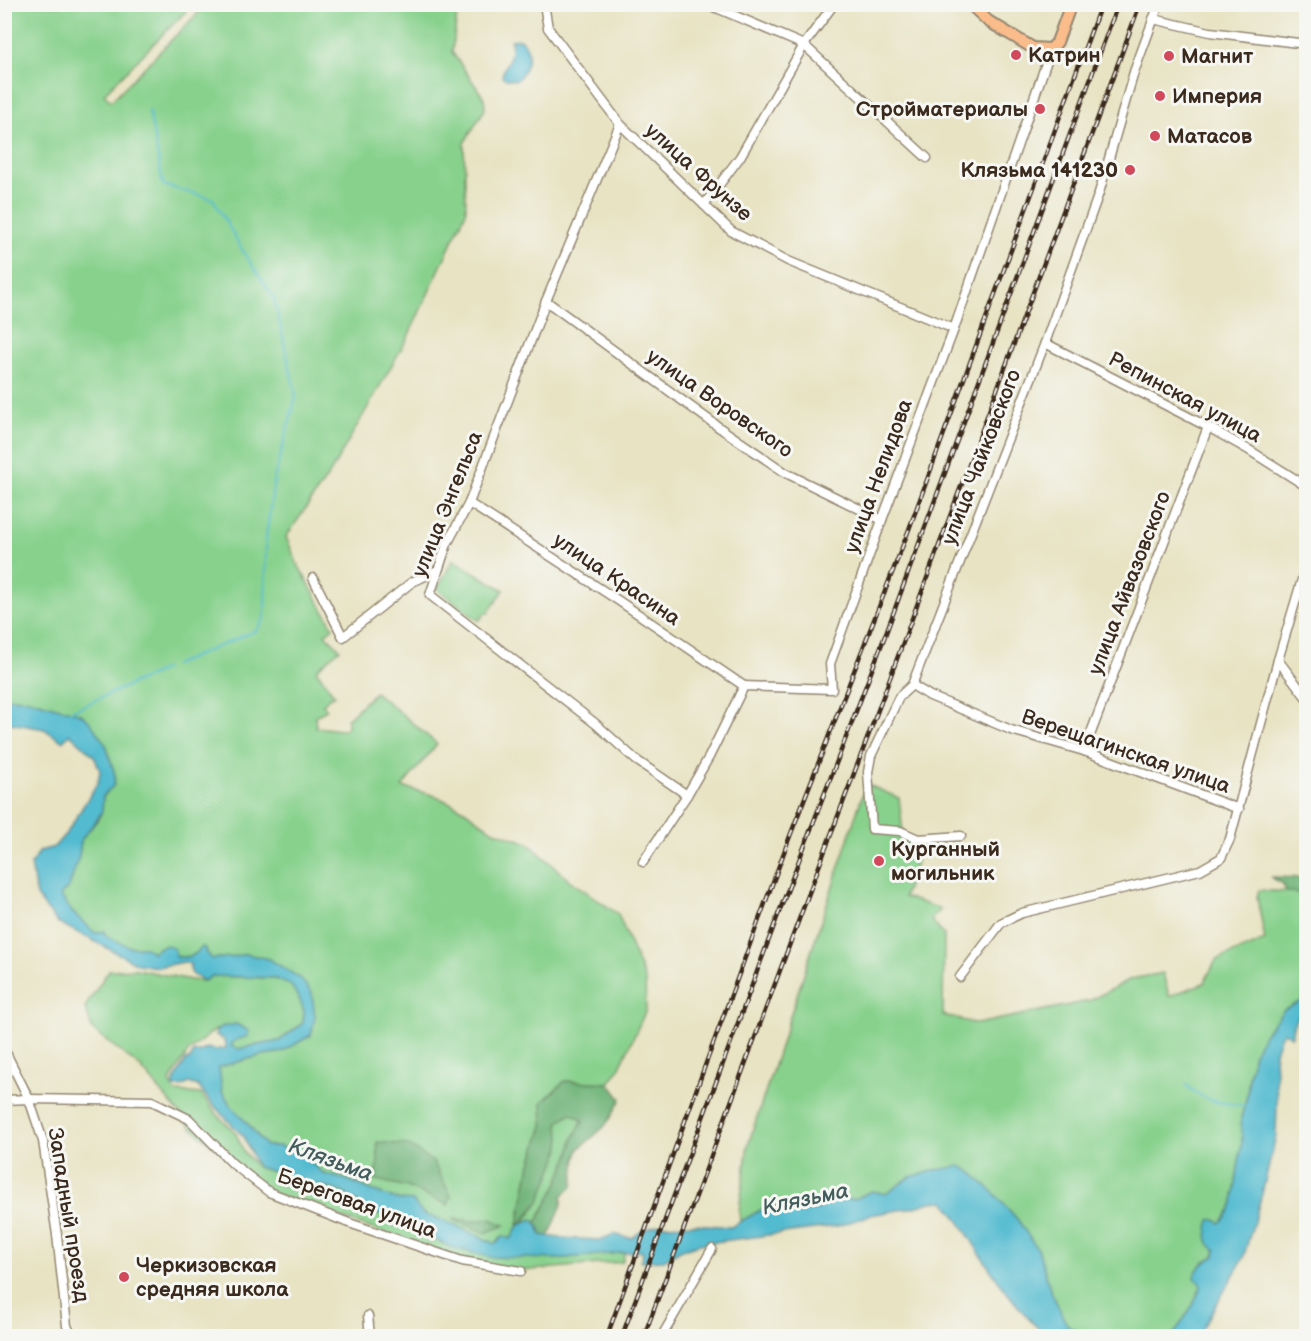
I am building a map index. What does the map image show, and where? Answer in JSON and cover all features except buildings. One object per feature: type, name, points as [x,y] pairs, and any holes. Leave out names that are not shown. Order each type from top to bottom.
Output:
[{"type":"main road","points":[[970,4],[988,21],[1033,48],[1051,49]]},
{"type":"main road","name":"улица Нелидова","points":[[1051,49],[1057,42],[1071,4]]},
{"type":"street","name":"улица Фрунзе","points":[[544,4],[548,28],[620,124],[731,231],[788,261],[954,329]]},
{"type":"street","points":[[703,4],[804,45],[927,158]]},
{"type":"street","points":[[704,205],[740,157],[804,45],[834,4]]},
{"type":"street","name":"улица Чайковского","points":[[961,836],[918,839],[900,831],[872,829],[867,772],[871,756],[899,697],[912,685],[1045,343],[1099,193],[1134,72],[1159,4]]},
{"type":"street","points":[[1153,19],[1210,32],[1306,44]]},
{"type":"street","name":"улица Нелидова","points":[[744,686],[832,689],[830,664],[954,329],[1051,49]]},
{"type":"street","name":"улица Энгельса","points":[[620,124],[546,301],[469,502],[447,544],[430,595],[596,724],[636,760],[687,795]]},
{"type":"street","name":"улица Воровского","points":[[546,301],[720,428],[786,473],[882,520]]},
{"type":"street","name":"Репинская улица","points":[[1045,343],[1208,427],[1306,486]]},
{"type":"street","name":"улица Айвазовского","points":[[1084,751],[1208,427]]},
{"type":"street","name":"улица Красина","points":[[469,502],[744,686]]},
{"type":"street","points":[[1239,809],[1278,660],[1306,566]]},
{"type":"street","points":[[314,578],[343,637],[412,582],[438,570]]},
{"type":"street","points":[[1278,660],[1306,697]]},
{"type":"street","name":"Верещагинская улица","points":[[912,685],[930,696],[1011,730],[1084,751],[1239,809],[1230,839],[1221,858],[1200,870],[1023,913],[1001,923],[960,977]]},
{"type":"street","points":[[643,862],[710,756],[744,686]]},
{"type":"street","name":"Западный проезд","points":[[4,1049],[29,1099],[43,1141],[68,1326],[72,1336]]},
{"type":"street","name":"Береговая улица","points":[[4,1100],[152,1101],[189,1119],[233,1164],[269,1192],[349,1223],[462,1261],[521,1271]]},
{"type":"street","points":[[662,1336],[712,1249]]},
{"type":"street","points":[[368,1316],[370,1336]]},
{"type":"green space","points":[[5,5],[192,5],[104,94],[111,101],[206,5],[455,5],[458,8],[452,52],[484,98],[485,109],[464,143],[466,212],[408,337],[330,473],[286,537],[297,563],[333,627],[325,634],[340,649],[316,670],[335,696],[330,697],[323,704],[327,710],[315,716],[316,727],[341,730],[347,728],[347,719],[375,692],[437,744],[402,787],[433,795],[463,809],[492,830],[528,843],[569,880],[618,914],[645,980],[646,1010],[619,1069],[609,1083],[565,1081],[542,1102],[543,1126],[529,1170],[518,1226],[511,1239],[503,1236],[496,1244],[422,1213],[412,1202],[386,1196],[345,1179],[324,1174],[298,1150],[266,1146],[232,1107],[222,1092],[219,1067],[282,1052],[311,1035],[312,993],[246,954],[211,959],[206,949],[202,947],[192,956],[181,957],[160,947],[152,952],[145,947],[130,947],[106,936],[104,931],[95,934],[72,912],[60,895],[79,856],[81,840],[99,818],[103,797],[114,785],[115,775],[106,745],[28,699],[5,698]]},
{"type":"green space","points":[[453,560],[504,590],[488,613],[485,613],[479,621],[437,589]]},
{"type":"green space","points":[[866,784],[899,798],[903,834],[922,844],[904,897],[941,909],[931,920],[944,935],[943,1015],[977,1024],[1089,1001],[1131,979],[1163,973],[1169,996],[1204,983],[1216,960],[1265,940],[1257,897],[1259,890],[1306,893],[1306,999],[1284,1010],[1249,1075],[1247,1096],[1241,1118],[1242,1141],[1233,1203],[1228,1214],[1220,1223],[1215,1219],[1216,1250],[1214,1256],[1203,1263],[1197,1271],[1201,1287],[1193,1305],[1173,1336],[1080,1336],[1066,1324],[1050,1289],[1039,1252],[910,1177],[886,1194],[872,1191],[855,1199],[831,1201],[818,1209],[803,1211],[766,1207],[740,1222],[739,1211],[748,1145]]},
{"type":"green space","points":[[1271,877],[1306,878],[1306,893],[1286,892],[1283,884]]},
{"type":"green space","points":[[136,969],[191,980],[204,981],[212,976],[273,978],[291,985],[304,1011],[303,1023],[279,1041],[237,1049],[231,1046],[234,1041],[249,1031],[236,1024],[221,1027],[188,1052],[170,1081],[175,1092],[201,1094],[236,1134],[244,1152],[257,1167],[342,1192],[373,1212],[406,1225],[554,1259],[625,1252],[622,1262],[521,1271],[462,1261],[269,1192],[192,1128],[141,1068],[92,1029],[85,1007],[109,970]]},
{"type":"green space","points":[[565,1081],[609,1083],[621,1099],[603,1128],[579,1149],[573,1186],[562,1196],[562,1204],[549,1237],[541,1236],[536,1223],[555,1189],[570,1154],[573,1139],[583,1120],[571,1113],[558,1123],[561,1137],[559,1153],[540,1200],[518,1226],[529,1170],[543,1126],[542,1102]]},
{"type":"green space","points":[[571,1112],[583,1120],[573,1139],[570,1154],[555,1189],[536,1223],[532,1219],[523,1222],[532,1212],[561,1137],[557,1123]]},
{"type":"green space","points":[[377,1142],[408,1145],[433,1162],[451,1196],[448,1205],[407,1187],[376,1180]]},
{"type":"green space","points":[[452,1219],[473,1221],[490,1219],[505,1225],[485,1233]]},
{"type":"water","points":[[520,39],[527,48],[526,65],[517,80],[506,79],[502,76],[511,54],[511,40]]},
{"type":"water","points":[[5,698],[28,699],[81,714],[90,722],[106,745],[115,775],[114,785],[103,796],[102,811],[81,840],[79,856],[69,887],[60,895],[72,912],[95,933],[104,931],[106,936],[130,947],[145,947],[152,952],[168,945],[174,949],[177,957],[188,957],[204,947],[212,959],[246,954],[269,959],[300,978],[312,993],[315,1017],[311,1035],[282,1052],[219,1067],[222,1092],[266,1146],[298,1150],[324,1174],[345,1179],[399,1200],[413,1201],[422,1213],[496,1244],[503,1236],[511,1239],[518,1226],[532,1219],[537,1224],[541,1235],[600,1240],[614,1234],[632,1238],[643,1230],[657,1225],[696,1224],[731,1227],[766,1207],[803,1211],[818,1209],[831,1201],[855,1199],[872,1191],[886,1194],[910,1177],[961,1166],[992,1191],[1018,1220],[1039,1252],[1050,1289],[1066,1323],[1080,1336],[1046,1336],[998,1280],[944,1201],[871,1215],[838,1226],[699,1244],[680,1250],[664,1260],[640,1261],[642,1251],[554,1259],[490,1257],[450,1247],[406,1225],[373,1212],[342,1192],[257,1167],[244,1137],[198,1086],[189,1083],[181,1087],[174,1087],[174,1081],[186,1060],[191,1059],[193,1052],[200,1052],[207,1048],[214,1050],[226,1048],[223,1039],[216,1035],[216,1030],[221,1027],[236,1024],[249,1031],[248,1036],[234,1041],[231,1046],[237,1049],[279,1041],[303,1023],[304,1011],[300,1000],[291,985],[273,978],[212,976],[204,981],[193,975],[190,971],[190,964],[184,962],[157,967],[138,964],[57,922],[36,896],[31,864],[40,851],[54,847],[68,831],[98,782],[100,771],[94,756],[70,734],[62,741],[44,729],[5,722]]},
{"type":"water","points":[[1306,999],[1306,1011],[1295,1021],[1292,1036],[1285,1032],[1281,1035],[1275,1052],[1276,1136],[1243,1259],[1198,1336],[1173,1336],[1193,1305],[1201,1287],[1194,1278],[1196,1271],[1215,1256],[1216,1250],[1207,1237],[1210,1220],[1215,1219],[1220,1223],[1228,1214],[1233,1203],[1242,1141],[1241,1118],[1254,1053],[1265,1033],[1284,1010]]},
{"type":"waterway","points":[[149,110],[163,185],[213,199],[244,253],[274,298],[296,396],[274,479],[266,537],[265,617],[257,630],[174,665]]},
{"type":"waterway","points":[[69,712],[165,669]]},
{"type":"waterway","points":[[1186,1085],[1208,1099],[1247,1106]]},
{"type":"railway","points":[[607,1336],[790,836],[908,532],[1101,4]]},
{"type":"railway","points":[[622,1336],[778,915],[883,641],[1118,4]]},
{"type":"railway","points":[[644,1336],[1140,4]]},
{"type":"place","name":"Катрин","points":[[1016,55]]},
{"type":"place","name":"Магнит","points":[[1169,56]]},
{"type":"place","name":"Империя","points":[[1160,96]]},
{"type":"place","name":"Стройматериалы","points":[[1040,109]]},
{"type":"place","name":"Матасов","points":[[1155,136]]},
{"type":"place","name":"Клязьма 141230","points":[[1130,170]]},
{"type":"place","name":"Курганный могильник","points":[[879,861]]},
{"type":"place","name":"Черкизовская средняя школа","points":[[124,1277]]},
{"type":"water label","name":"Клязьма","points":[[331,1159]]},
{"type":"water label","name":"Клязьма","points":[[805,1198]]}]
